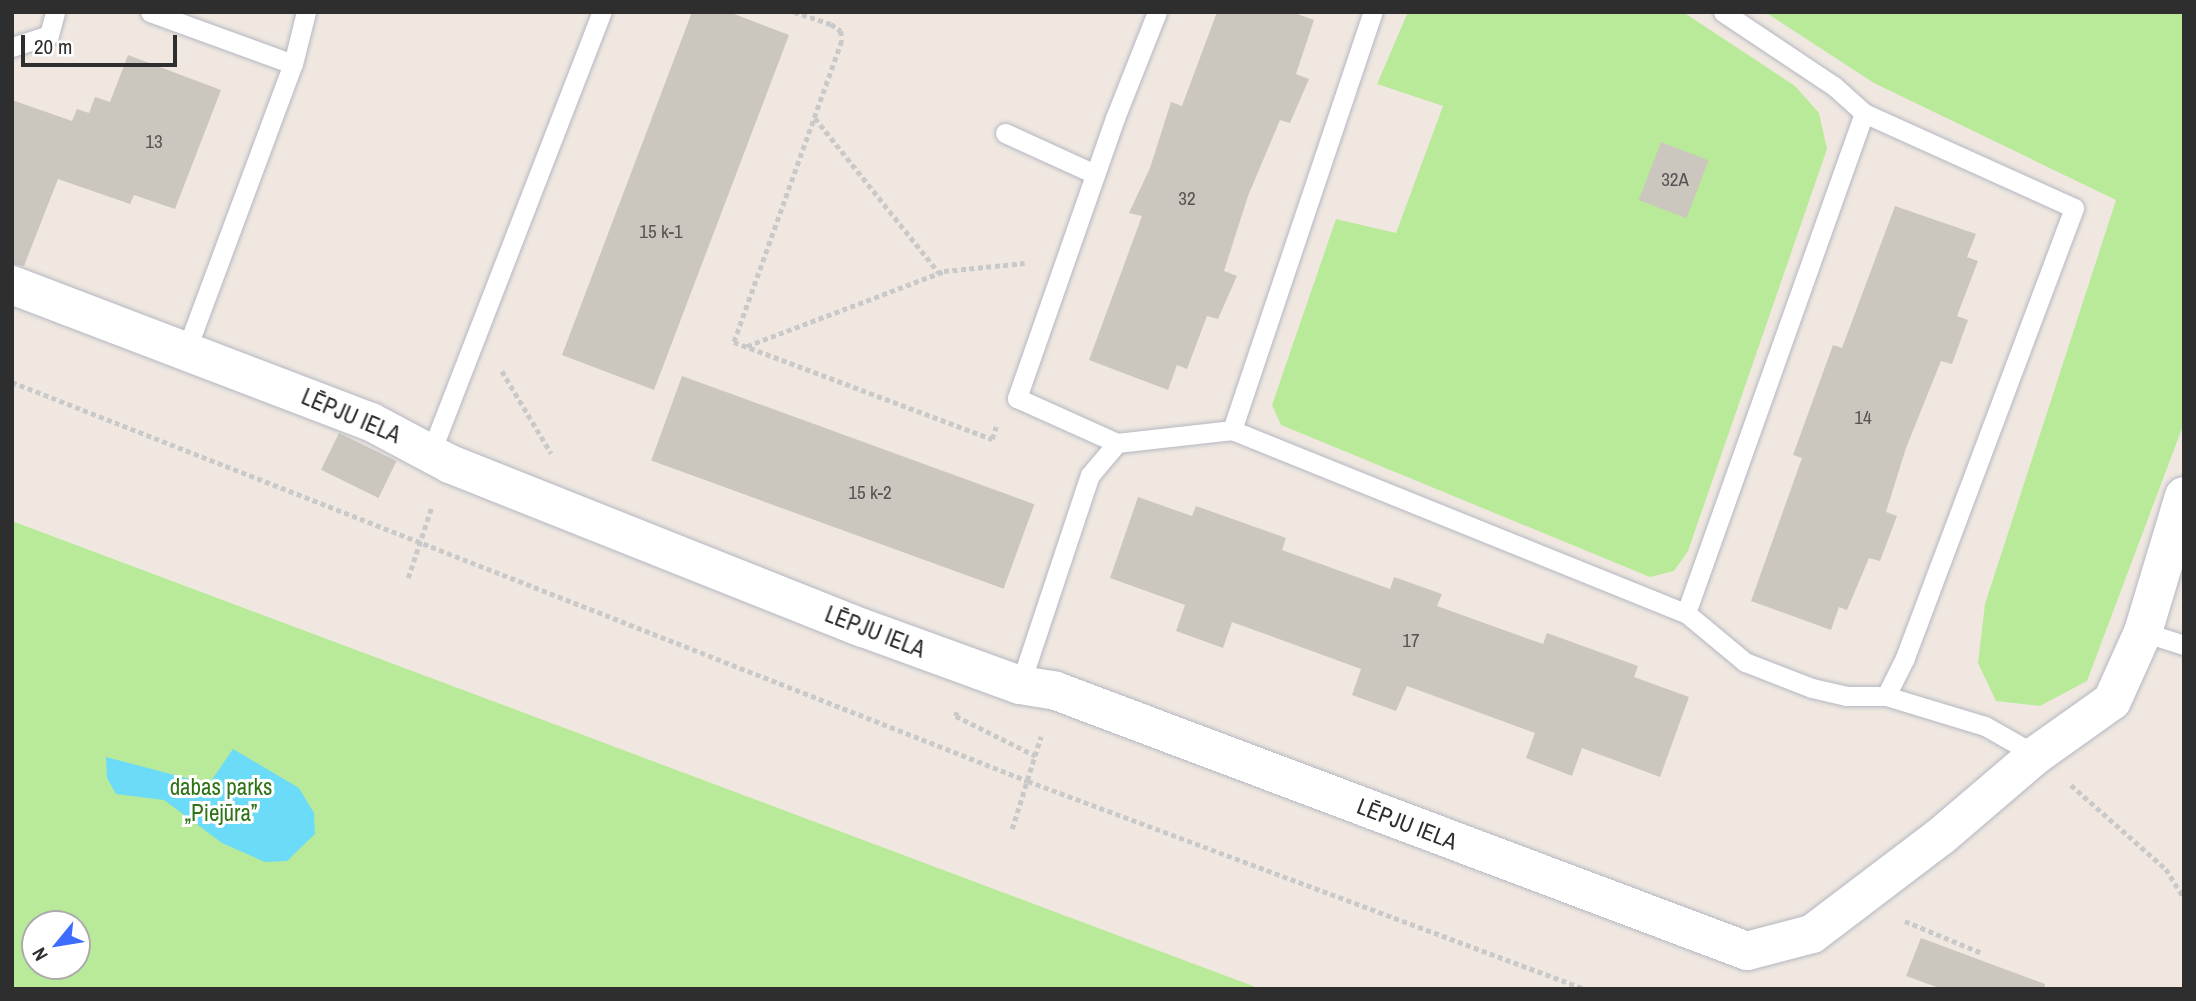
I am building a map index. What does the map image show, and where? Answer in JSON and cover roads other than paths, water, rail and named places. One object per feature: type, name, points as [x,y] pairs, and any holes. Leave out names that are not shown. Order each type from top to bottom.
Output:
[{"type":"street","name":"LĒPJU IELA","points":[[12,285],[371,422],[450,464],[811,608],[1020,685],[1056,691],[1747,951],[1812,934],[1877,885],[2036,755]]},
{"type":"street","points":[[2036,755],[2112,701],[2174,568],[2184,496]]},
{"type":"lane","points":[[12,47],[48,35],[55,12]]},
{"type":"lane","points":[[150,12],[293,64]]},
{"type":"lane","points":[[186,351],[293,64],[306,12]]},
{"type":"lane","points":[[431,452],[602,12]]},
{"type":"lane","points":[[1232,430],[1373,12]]},
{"type":"lane","points":[[1723,12],[1834,86],[1864,113],[2074,208],[1905,658],[1886,696]]},
{"type":"lane","points":[[1154,13],[1017,398],[1117,443],[1232,430],[1686,612],[1745,662],[1846,696],[1886,696],[1985,726],[2036,755]]},
{"type":"lane","points":[[1686,612],[1864,113]]},
{"type":"lane","points":[[1005,133],[1095,174]]},
{"type":"lane","points":[[1020,685],[1090,475],[1117,443]]},
{"type":"lane","points":[[2143,632],[2184,645]]},
{"type":"water","points":[[233,749],[299,788],[314,813],[315,834],[287,861],[265,862],[222,843],[164,800],[116,794],[107,778],[106,757],[209,784]]},
{"type":"park label","name":"dabas parks „Piejūra”","points":[[221,800]]}]
